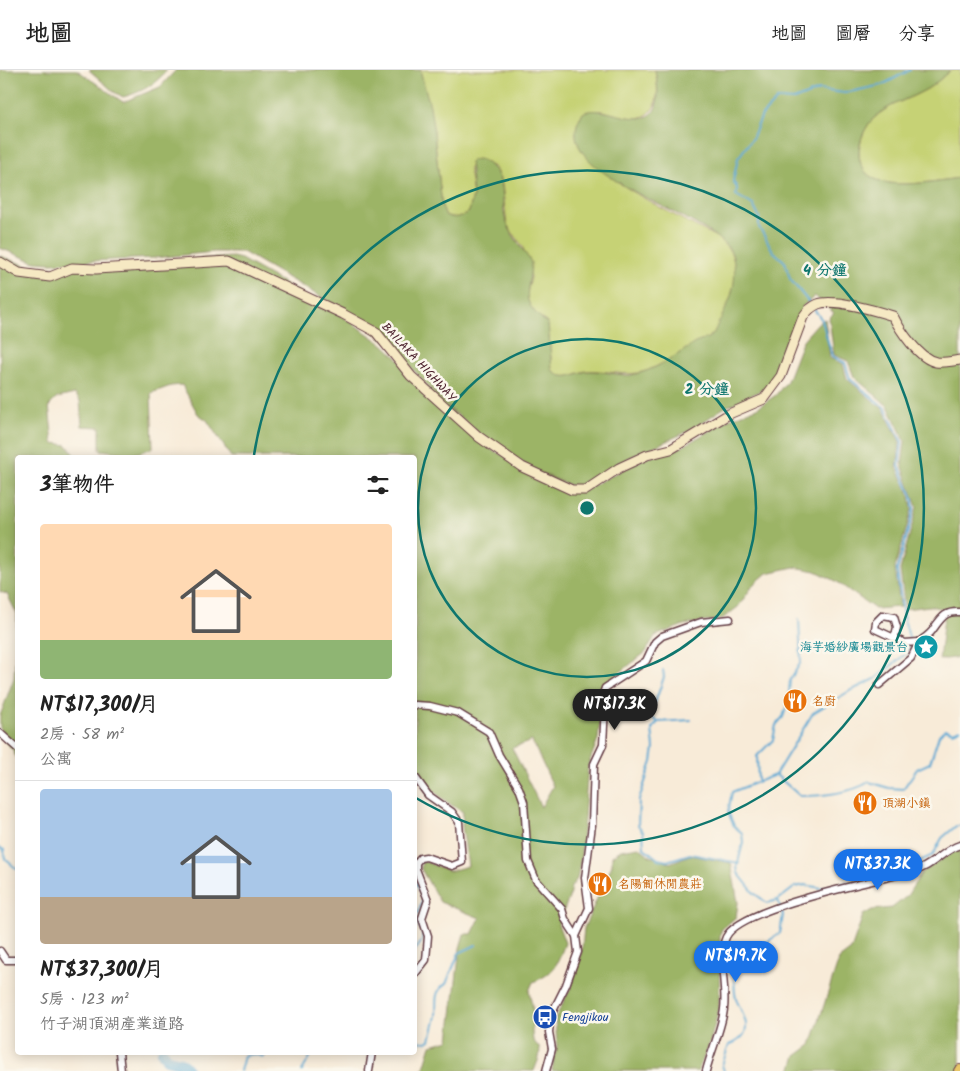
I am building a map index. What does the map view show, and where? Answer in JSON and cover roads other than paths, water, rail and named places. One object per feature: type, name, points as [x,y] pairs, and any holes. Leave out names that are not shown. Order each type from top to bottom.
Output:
[{"type":"main road","name":"BAILAKA HIGHWAY","points":[[0,262],[19,273],[50,278],[72,268],[96,269],[109,266],[229,261],[343,314],[376,332],[412,376],[479,437],[522,467],[572,490],[586,490],[619,468],[647,455],[671,449],[729,414],[764,399],[781,376],[803,317],[808,310],[824,303],[840,304],[892,316],[902,332],[922,354],[935,362],[960,360]]},
{"type":"street","points":[[879,685],[911,658],[916,643],[934,629],[939,618],[950,611],[960,612]]},
{"type":"street","points":[[576,936],[589,908],[585,878],[592,825],[594,764],[603,744],[605,688],[646,661],[655,642],[662,636],[701,622],[730,619]]},
{"type":"street","points":[[895,636],[907,642],[916,643]]},
{"type":"street","points":[[417,705],[430,706],[458,713],[489,732],[499,756],[519,788],[524,802],[528,862],[536,880],[562,909],[565,919],[576,936],[578,952],[566,985],[551,1015],[549,1032],[552,1049],[546,1071]]},
{"type":"street","points":[[0,733],[15,746]]},
{"type":"street","points":[[417,780],[428,795],[452,812],[459,822],[463,856],[462,862],[452,866],[426,858],[420,858],[417,862]]},
{"type":"street","points":[[706,1071],[724,1011],[725,980],[723,960],[726,938],[731,930],[745,920],[780,907],[918,871],[942,853],[960,845]]},
{"type":"street","points":[[417,872],[428,900],[422,918],[428,936],[426,960],[417,971]]},
{"type":"street","points":[[0,951],[6,960],[15,960]]},
{"type":"street","points":[[119,1055],[122,1071]]},
{"type":"street","points":[[369,1071],[372,1055]]},
{"type":"waterway","points":[[811,305],[790,279],[785,262],[773,251],[759,227],[759,217],[753,205],[736,195],[737,188],[733,181],[738,158],[752,139],[762,115],[778,99],[794,100],[819,90],[845,93],[882,85],[910,70]]},
{"type":"waterway","points":[[778,900],[767,903],[754,893],[738,873],[737,867],[743,842],[742,833],[734,826],[728,812],[732,792],[775,775],[813,713],[848,692],[875,679],[909,651],[909,637],[903,616],[897,570],[914,509],[912,496],[899,466],[902,442],[885,408],[850,379],[845,363],[832,356],[822,320],[814,309]]},
{"type":"waterway","points":[[758,781],[757,756],[773,740],[776,725],[783,717],[788,702],[790,680],[801,662],[799,619]]},
{"type":"waterway","points":[[663,670],[664,677],[650,717],[658,722],[652,729],[654,748],[652,762],[639,799],[638,825],[643,832],[644,848],[658,859],[667,861],[690,854],[739,863]]},
{"type":"waterway","points":[[658,722],[691,720]]},
{"type":"waterway","points":[[776,775],[800,796],[845,791],[869,782],[889,788],[903,789],[917,769],[930,763],[939,735],[945,729],[953,732],[960,729]]},
{"type":"waterway","points":[[724,1071],[722,1065],[729,1045],[741,1038],[746,1028],[745,1019],[735,992],[737,966],[741,960],[780,933],[783,915],[778,900],[795,887],[805,885],[821,888],[854,881],[883,869],[909,866],[933,855],[942,838],[956,826],[960,826]]},
{"type":"waterway","points":[[0,848],[4,850],[5,859],[15,867]]},
{"type":"waterway","points":[[417,886],[422,896],[417,914]]},
{"type":"waterway","points":[[417,922],[422,935],[421,942],[417,948]]},
{"type":"waterway","points":[[417,1041],[426,1042],[430,1040],[436,1018],[437,994],[446,984],[459,953],[476,945]]},
{"type":"waterway","points":[[165,1055],[167,1059],[181,1063],[188,1071]]},
{"type":"waterway","points":[[240,1071],[244,1056],[248,1055]]},
{"type":"waterway","points":[[257,1055],[264,1057],[265,1055]]},
{"type":"waterway","points":[[302,1071],[311,1055]]},
{"type":"place","name":"海芋婚紗廣場觀景台","points":[[926,647]]},
{"type":"place","name":"名廚","points":[[795,701]]},
{"type":"place","name":"頂湖小鎮","points":[[865,803]]},
{"type":"place","name":"名陽匍休閒農莊","points":[[600,884]]},
{"type":"place","name":"Fengjikou","points":[[545,1017]]}]
